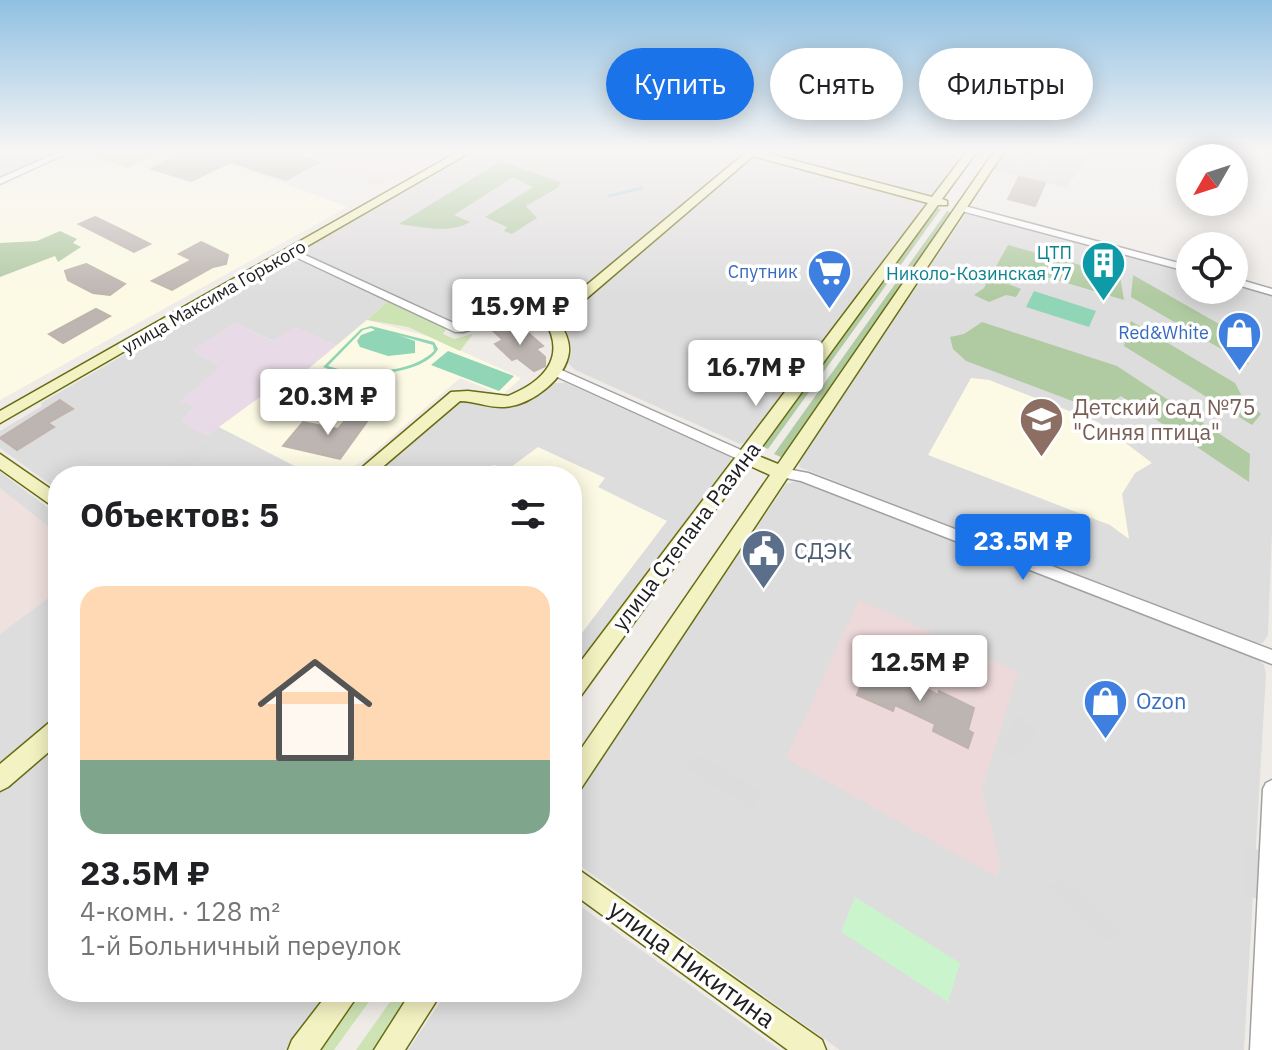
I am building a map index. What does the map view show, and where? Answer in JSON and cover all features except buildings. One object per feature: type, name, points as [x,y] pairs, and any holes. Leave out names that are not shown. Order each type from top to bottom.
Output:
[{"type":"main road","name":"улица Максима Горького","points":[[0,418],[384,199]]},
{"type":"main road","points":[[373,466],[456,396],[468,394],[501,403],[517,400],[557,372],[562,353],[561,336],[552,321],[693,199]]},
{"type":"main road","points":[[928,199],[961,208]]},
{"type":"main road","name":"улица Степана Разина","points":[[582,767],[967,199]]},
{"type":"main road","name":"улица Степана Разина","points":[[582,677],[935,201]]},
{"type":"main road","points":[[745,457],[781,473]]},
{"type":"main road","points":[[0,460],[48,496]]},
{"type":"main road","points":[[0,779],[48,738]]},
{"type":"main road","name":"улица Никитина","points":[[582,885],[812,1050]]},
{"type":"main road","points":[[302,1050],[338,1002]]},
{"type":"main road","points":[[388,1050],[421,1002]]},
{"type":"street","points":[[961,208],[1176,265]]},
{"type":"street","points":[[292,252],[459,330],[504,316],[552,321]]},
{"type":"street","points":[[1248,285],[1272,292]]},
{"type":"street","points":[[557,372],[745,457]]},
{"type":"street","points":[[781,473],[803,476],[1272,657]]},
{"type":"street","points":[[1261,1050],[1272,789]]},
{"type":"shaded area","points":[[0,199],[326,199],[347,207],[0,400]]},
{"type":"shaded area","points":[[388,199],[691,199],[549,316],[499,313],[459,324],[302,254],[302,249]]},
{"type":"shaded area","points":[[703,199],[917,199],[926,205],[748,441],[740,444],[575,370],[568,363],[572,351],[561,321]]},
{"type":"shaded area","points":[[967,212],[1176,267],[1176,304],[1248,304],[1248,288],[1272,294],[1272,532],[1268,635],[1263,643],[1253,644],[799,467],[800,459]]},
{"type":"shaded area","points":[[300,261],[388,301],[337,346],[295,327],[273,341],[236,323],[193,350],[220,367],[181,401],[194,407],[182,421],[207,435],[219,427],[295,466],[48,466],[48,483],[0,448],[0,431],[42,406],[41,403],[285,262]]},
{"type":"shaded area","points":[[367,320],[430,337],[521,378],[502,395],[460,378],[354,466],[295,466],[219,427],[286,378],[302,374]]},
{"type":"shaded area","points":[[236,323],[272,341],[295,327],[337,346],[302,375],[286,378],[207,436],[181,422],[194,407],[180,401],[220,367],[193,350]]},
{"type":"shaded area","name":"Детский сад №75 \"Синяя птица\"","points":[[971,378],[989,380],[1098,422],[1152,463],[1135,473],[1122,494],[1129,539],[1110,525],[928,455]]},
{"type":"shaded area","points":[[552,383],[566,383],[730,457],[733,464],[582,661],[582,466],[382,466],[455,404],[465,400],[496,408],[520,404]]},
{"type":"shaded area","points":[[203,442],[214,449],[189,466],[167,466]]},
{"type":"shaded area","points":[[538,447],[579,466],[512,466]]},
{"type":"shaded area","points":[[582,467],[605,478],[598,487],[667,521],[582,633]]},
{"type":"shaded area","points":[[0,472],[48,508],[48,727],[0,767]]},
{"type":"shaded area","points":[[803,481],[1256,658],[1264,665],[1266,674],[1244,1050],[840,1050],[582,867],[582,787],[786,484]]},
{"type":"shaded area","points":[[0,488],[48,526],[48,598],[0,634]]},
{"type":"shaded area","points":[[859,600],[1018,672],[982,790],[1000,864],[997,877],[786,758]]},
{"type":"shaded area","points":[[1020,716],[1038,732],[1014,759],[997,743]]},
{"type":"shaded area","points":[[48,750],[48,1002],[321,1002],[285,1050],[0,1050],[0,791]]},
{"type":"shaded area","points":[[697,753],[762,792],[753,809],[687,769]]},
{"type":"shaded area","points":[[1245,844],[1260,851],[1258,900],[1243,892]]},
{"type":"shaded area","points":[[1065,880],[1122,935],[1104,940],[1047,885]]},
{"type":"shaded area","points":[[582,907],[780,1050],[408,1050],[440,1002],[582,1002]]},
{"type":"green space","points":[[439,199],[479,199],[454,215],[470,222],[462,226],[435,229],[399,224]]},
{"type":"green space","points":[[514,199],[538,199],[526,206],[537,218],[512,234],[504,231],[507,227],[485,217]]},
{"type":"green space","points":[[934,208],[941,209],[768,449],[759,445]]},
{"type":"green space","points":[[947,211],[952,213],[783,458],[774,454]]},
{"type":"green space","points":[[60,231],[77,239],[73,243],[81,247],[58,262],[55,256],[0,277],[0,243],[37,241]]},
{"type":"green space","points":[[1008,245],[1120,276],[1124,300],[1020,269],[1008,284],[1021,289],[1016,297],[1006,295],[989,302],[974,295],[984,288]]},
{"type":"green space","points":[[1133,275],[1176,299],[1176,304],[1184,304],[1235,333],[1249,365],[1131,297]]},
{"type":"green space","points":[[1034,291],[1096,311],[1089,327],[1026,307]]},
{"type":"green space","points":[[388,301],[447,328],[443,334],[454,339],[473,334],[460,351],[408,327],[367,320]]},
{"type":"green space","points":[[1131,321],[1235,383],[1243,398],[1261,414],[1252,425],[1124,346]]},
{"type":"green space","points":[[982,322],[1117,366],[1250,454],[1249,482],[1121,396],[1099,411],[966,361],[953,349],[950,337],[964,334]]},
{"type":"green space","points":[[371,326],[434,342],[438,349],[418,365],[385,373],[350,373],[323,367],[361,329]],"holes":[[[363,330],[375,330],[361,335],[357,341],[360,347],[388,356],[415,353],[415,341],[398,335],[433,345],[434,351],[412,364],[383,371],[354,371],[328,366]]]},
{"type":"green space","points":[[448,351],[514,376],[499,391],[431,365]]},
{"type":"green space","points":[[855,897],[960,963],[948,1002],[841,932]]},
{"type":"green space","points":[[355,1002],[369,1002],[334,1050],[319,1050]]},
{"type":"green space","points":[[390,1002],[408,1002],[374,1050],[356,1050]]},
{"type":"place","name":"ЦТП Николо-Козинская 77","points":[[1103,302]]},
{"type":"place","name":"Спутник","points":[[829,311]]},
{"type":"place","name":"Red&White","points":[[1240,372]]},
{"type":"place","name":"Детский сад №75 \"Синяя птица\"","points":[[1042,459]]},
{"type":"place","name":"СДЭК","points":[[763,590]]},
{"type":"place","name":"Ozon","points":[[1105,740]]}]
